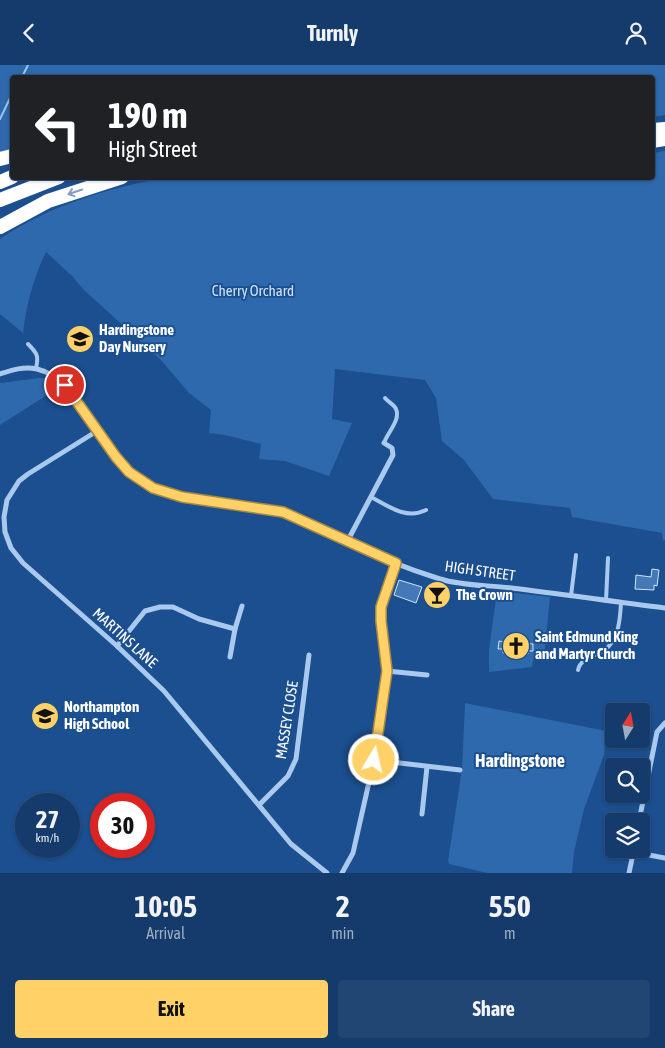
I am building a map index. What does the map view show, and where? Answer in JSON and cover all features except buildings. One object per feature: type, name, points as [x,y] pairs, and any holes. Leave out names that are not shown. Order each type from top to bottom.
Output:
[{"type":"highway","points":[[0,200],[51,180]]},
{"type":"highway","points":[[0,227],[48,201],[110,180]]},
{"type":"street","points":[[0,373],[19,368],[36,368]]},
{"type":"street","name":"HIGH STREET","points":[[36,368],[52,374],[65,385],[116,457],[129,472],[153,488],[182,497],[283,512],[347,543],[396,563],[454,583],[510,588],[665,609]]},
{"type":"street","name":"MARTINS LANE","points":[[97,431],[37,467],[19,481],[7,500],[4,517],[5,532],[11,549],[23,563],[118,646],[164,691],[292,844],[328,873]]},
{"type":"street","points":[[347,543],[393,455],[392,448],[384,443]]},
{"type":"street","points":[[342,873],[353,853],[374,760],[387,671],[381,607],[396,563]]},
{"type":"street","points":[[230,657],[235,629],[242,606]]},
{"type":"street","points":[[118,646],[145,611],[160,607],[173,607],[199,619],[235,629]]},
{"type":"street","name":"MASSEY CLOSE","points":[[259,805],[288,776],[296,759],[308,655]]},
{"type":"street","points":[[387,671],[427,675]]},
{"type":"street","points":[[641,813],[657,732],[665,723]]},
{"type":"street","points":[[374,760],[460,770]]},
{"type":"street","points":[[422,814],[427,767]]},
{"type":"street","points":[[650,854],[665,857]]},
{"type":"street","points":[[629,873],[632,858]]},
{"type":"lane","points":[[28,344],[37,353],[36,368]]},
{"type":"lane","points":[[384,443],[393,427],[397,414],[394,406],[385,398]]},
{"type":"lane","points":[[371,497],[398,511],[409,514],[418,514],[426,509]]},
{"type":"lane","points":[[570,596],[576,555]]},
{"type":"lane","points":[[606,601],[608,558]]},
{"type":"lane","points":[[578,670],[579,665],[606,649],[616,636],[620,621],[621,603]]},
{"type":"green space","points":[[0,65],[665,65],[665,115],[655,117],[655,75],[10,75],[10,150],[0,153]]},
{"type":"green space","name":"Cherry Orchard","points":[[665,151],[665,540],[663,541],[662,533],[572,517],[570,508],[493,499],[464,460],[442,441],[436,398],[425,380],[335,369],[332,419],[352,423],[329,476],[285,461],[259,459],[261,444],[209,433],[211,410],[189,393],[161,360],[83,289],[46,252],[31,291],[23,333],[0,314],[0,239],[39,216],[60,207],[126,186],[154,180],[655,180],[655,153]]},
{"type":"green space","points":[[47,378],[58,388],[0,425],[0,383]]},
{"type":"green space","points":[[497,591],[550,597],[544,657],[534,657],[532,667],[489,672],[489,650]]},
{"type":"green space","points":[[465,703],[605,731],[604,755],[584,809],[574,852],[572,873],[487,873],[449,864],[462,769]]},
{"type":"waterway","points":[[23,75],[28,65]]},
{"type":"waterway","points":[[0,119],[10,98]]},
{"type":"place","name":"Hardingstone Day Nursery","points":[[80,339]]},
{"type":"place","name":"The Crown","points":[[437,595]]},
{"type":"place","name":"Saint Edmund King and Martyr Church","points":[[516,646]]},
{"type":"place","name":"Northampton High School","points":[[45,716]]},
{"type":"district","name":"Hardingstone","points":[[520,761]]},
{"type":"route","points":[[65,385],[116,457],[129,472],[153,488],[168,494],[209,502],[283,512],[347,543],[396,563],[381,607],[387,671],[374,760]]}]
